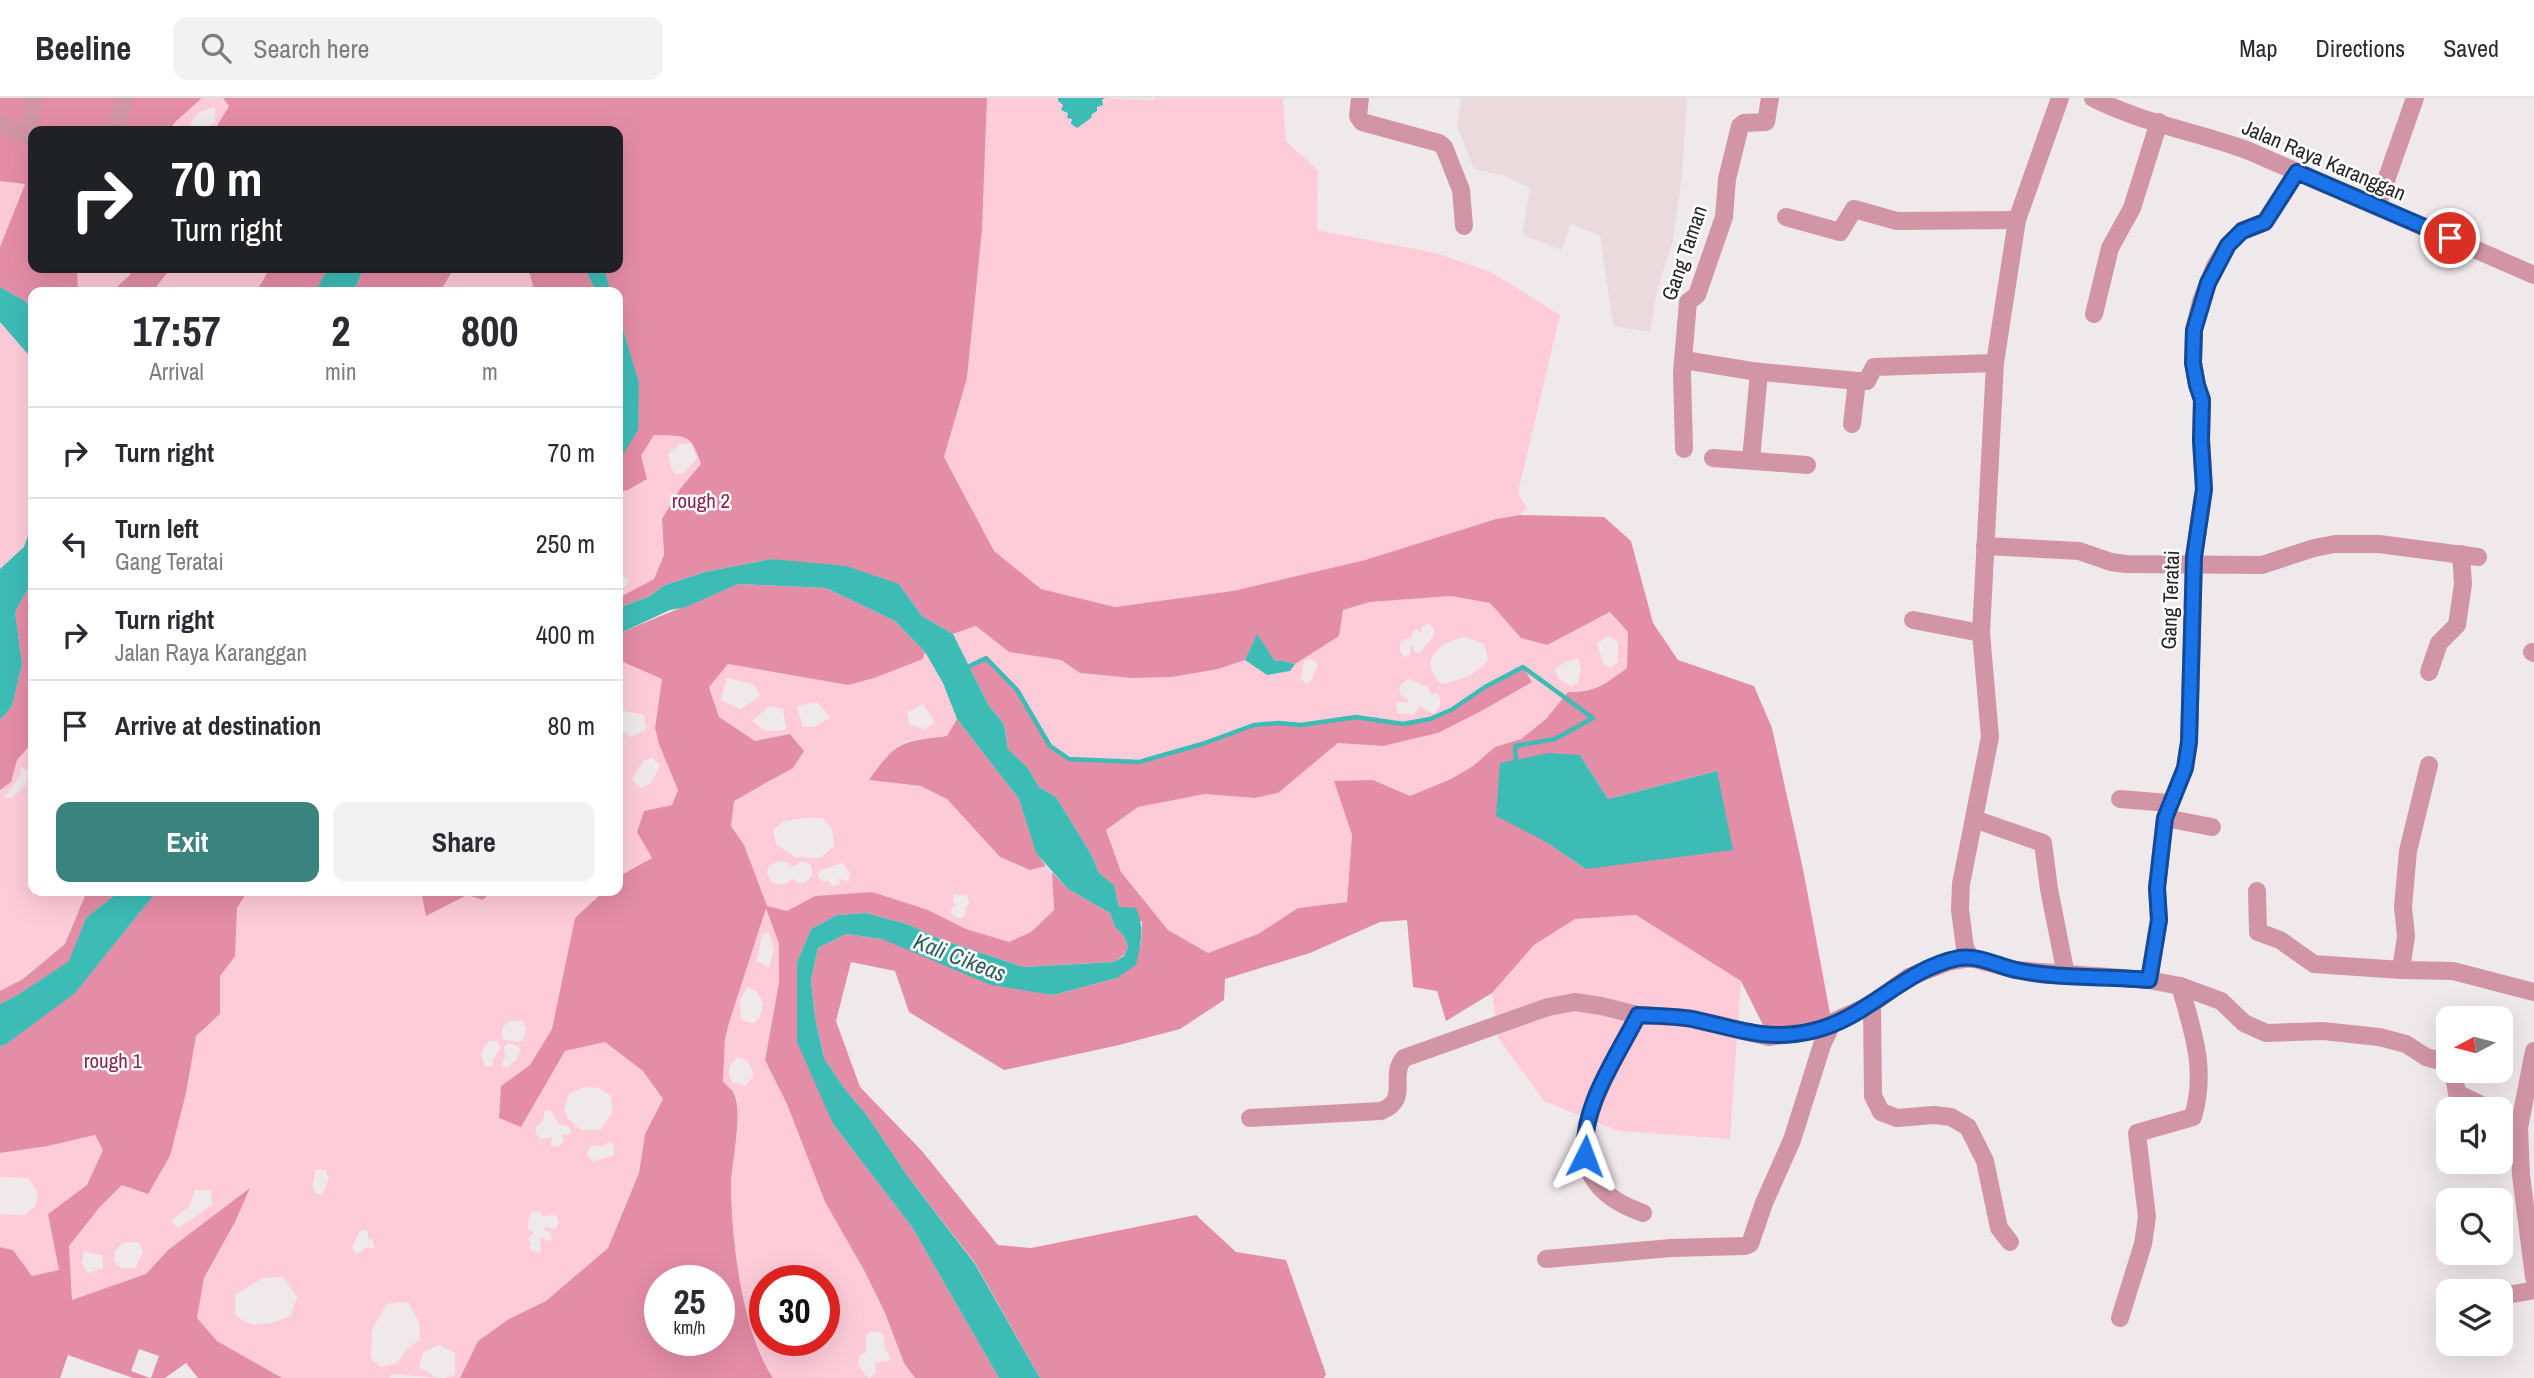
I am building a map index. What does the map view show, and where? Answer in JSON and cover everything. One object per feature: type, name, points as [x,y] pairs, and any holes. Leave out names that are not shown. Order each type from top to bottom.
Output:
[{"type":"street","points":[[32,126],[34,98]]},
{"type":"street","points":[[117,126],[125,98]]},
{"type":"street","points":[[1360,98],[1358,116],[1362,122],[1439,143],[1444,147],[1461,190],[1464,226]]},
{"type":"street","name":"Gang Taman","points":[[1684,449],[1682,378],[1688,302],[1697,295],[1724,216],[1727,179],[1740,126],[1745,123],[1766,122],[1770,98]]},
{"type":"street","points":[[1971,958],[1965,948],[1960,910],[1961,884],[1990,737],[1981,633],[1995,363],[2017,220],[2060,98]]},
{"type":"street","name":"Jalan Raya Karanggan","points":[[2093,98],[2114,109],[2213,138],[2534,275]]},
{"type":"street","points":[[2377,206],[2415,98]]},
{"type":"street","points":[[2094,314],[2110,248],[2132,208],[2159,122]]},
{"type":"street","points":[[0,125],[28,135]]},
{"type":"street","name":"Gang Teratai","points":[[2149,980],[2159,920],[2157,888],[2167,810],[2185,768],[2189,742],[2195,539],[2204,489],[2202,400],[2193,363],[2194,330],[2201,301],[2228,245],[2242,231],[2265,222],[2297,172]]},
{"type":"street","points":[[1786,217],[1838,232],[1843,230],[1854,209],[1897,221],[2017,220]]},
{"type":"street","points":[[1684,360],[1759,372],[1857,381],[1868,380],[1874,367],[1995,363]]},
{"type":"street","points":[[1751,460],[1759,372]]},
{"type":"street","points":[[1852,424],[1857,381]]},
{"type":"street","points":[[1713,458],[1807,465]]},
{"type":"street","points":[[1985,546],[2079,551],[2117,563],[2194,565],[2262,565],[2335,544],[2379,544],[2470,556],[2457,625],[2439,643],[2429,672]]},
{"type":"street","points":[[1913,620],[1981,633]]},
{"type":"street","points":[[2401,970],[2406,936],[2403,907],[2408,851],[2429,765]]},
{"type":"street","points":[[2120,799],[2167,810],[2212,827]]},
{"type":"street","points":[[1974,820],[2043,843],[2066,975]]},
{"type":"street","points":[[2257,891],[2258,932],[2280,940],[2313,964],[2453,971],[2534,992]]},
{"type":"street","points":[[1250,1118],[1381,1111],[1390,1108],[1396,1101],[1399,1069],[1404,1058],[1548,1007],[1575,1002],[1638,1015],[1689,1018],[1769,1037],[1813,1031],[1832,1024],[1872,1004],[1909,977],[1948,962],[1971,958],[2016,970],[2149,980],[2180,986],[2221,1001],[2244,1023],[2270,1034],[2323,1031],[2379,1037],[2406,1044],[2426,1057],[2436,1060]]},
{"type":"street","points":[[2120,1318],[2143,1244],[2147,1217],[2137,1133],[2193,1117],[2198,1102],[2198,1057],[2180,986]]},
{"type":"street","points":[[1872,1004],[1873,1096],[1881,1112],[1896,1118],[1934,1115],[1951,1117],[1968,1126],[1985,1161],[1999,1228],[2010,1242]]},
{"type":"street","points":[[1638,1015],[1591,1109],[1584,1133],[1584,1144],[1591,1173],[1603,1191],[1619,1205],[1643,1213]]},
{"type":"street","points":[[1546,1259],[1750,1244],[1832,1024]]},
{"type":"street","points":[[2534,1051],[2521,1175],[2534,1277]]},
{"type":"street","points":[[2455,1083],[2457,1093],[2465,1097]]},
{"type":"street","points":[[2513,1294],[2534,1288]]},
{"type":"shaded area","points":[[202,98],[223,98],[229,106],[217,126],[209,126],[215,122],[215,108],[197,114],[190,126],[172,126]]},
{"type":"shaded area","points":[[987,98],[1058,98],[1058,101],[1086,120],[1105,98],[1283,98],[1286,141],[1318,170],[1317,230],[1436,253],[1491,272],[1560,315],[1518,493],[1527,508],[1520,515],[1496,519],[1365,560],[1233,591],[1115,607],[1041,589],[994,551],[944,457],[967,378],[982,230]]},
{"type":"shaded area","points":[[1461,98],[1687,98],[1682,177],[1672,245],[1657,290],[1650,332],[1613,326],[1600,236],[1571,224],[1562,250],[1522,235],[1530,188],[1505,176],[1474,169],[1457,126]]},
{"type":"shaded area","points":[[0,181],[25,183],[0,247]]},
{"type":"shaded area","points":[[77,273],[131,273],[117,287],[78,287]]},
{"type":"shaded area","points":[[167,273],[267,273],[259,287],[156,287]]},
{"type":"shaded area","points":[[451,273],[529,273],[534,287],[443,287]]},
{"type":"shaded area","points":[[0,322],[28,354],[28,535],[24,547],[0,569]]},
{"type":"shaded area","points":[[654,435],[680,436],[686,438],[690,441],[694,446],[702,464],[680,489],[662,519],[664,555],[654,579],[623,595],[623,587],[627,585],[628,579],[623,576],[623,491],[628,490],[641,456]],"holes":[[[691,443],[697,458],[684,473],[676,474],[671,468],[668,455],[679,444]]]},
{"type":"shaded area","points":[[1451,596],[1490,603],[1521,638],[1583,626],[1611,612],[1628,632],[1627,668],[1592,689],[1568,692],[1546,719],[1521,739],[1495,747],[1473,766],[1451,779],[1410,796],[1373,780],[1335,782],[1352,835],[1347,902],[1298,908],[1258,934],[1208,953],[1168,930],[1121,872],[1106,830],[1138,807],[1205,794],[1255,798],[1278,793],[1338,743],[1383,746],[1438,733],[1523,667],[1485,687],[1451,710],[1430,719],[1403,724],[1328,720],[1301,725],[1254,725],[1202,744],[1139,762],[1069,759],[1050,746],[1033,719],[986,658],[969,666],[953,634],[976,626],[1009,652],[1061,660],[1080,673],[1131,678],[1172,677],[1218,669],[1245,660],[1295,664],[1310,654],[1343,610],[1370,602]],"holes":[[[1428,623],[1434,629],[1433,637],[1419,653],[1415,652],[1413,646],[1410,647],[1410,654],[1405,657],[1400,650],[1400,643],[1405,638],[1411,639],[1413,631],[1417,629],[1421,634],[1422,627]],[[1609,636],[1618,642],[1618,662],[1610,668],[1603,663],[1597,643]],[[1466,637],[1484,644],[1488,660],[1467,676],[1442,684],[1434,676],[1431,660],[1434,653],[1448,643]],[[1577,658],[1581,668],[1578,683],[1571,686],[1559,679],[1555,670],[1565,662]],[[1311,659],[1318,664],[1311,681],[1306,684],[1301,679],[1304,661]],[[1408,679],[1428,687],[1431,695],[1438,693],[1440,705],[1433,714],[1420,706],[1413,715],[1398,713],[1397,702],[1407,703],[1409,700],[1399,691]]]},
{"type":"shaded area","points":[[925,652],[943,683],[957,719],[947,736],[906,741],[869,780],[921,786],[947,799],[1000,857],[1030,870],[1046,866],[1052,872],[1054,910],[1031,932],[1009,943],[966,929],[928,910],[815,896],[787,911],[767,907],[779,944],[779,983],[765,1060],[787,1104],[825,1202],[865,1272],[885,1313],[904,1363],[915,1378],[869,1378],[773,1378],[761,1356],[840,1356],[840,1265],[749,1265],[749,1320],[737,1262],[731,1190],[737,1103],[734,1092],[723,1082],[725,1039],[766,906],[744,846],[731,826],[734,800],[781,775],[804,751],[790,734],[755,741],[719,717],[709,686],[728,664],[848,685],[923,659]],"holes":[[[727,678],[753,684],[760,696],[740,709],[721,700]],[[817,702],[830,717],[816,726],[803,727],[797,706]],[[923,704],[935,722],[924,729],[909,724],[907,713]],[[770,706],[783,709],[786,730],[765,731],[752,721]],[[822,818],[832,829],[834,846],[820,858],[795,857],[776,844],[773,830],[783,822]],[[780,861],[792,867],[803,861],[811,865],[812,875],[806,882],[799,883],[793,879],[785,884],[772,883],[767,873],[769,866]],[[842,863],[850,873],[849,881],[838,879],[840,884],[832,886],[829,881],[818,877],[819,871]],[[954,894],[967,895],[969,903],[965,909],[966,914],[960,919],[951,914],[952,908],[956,906],[953,901]],[[769,932],[774,949],[769,968],[757,961],[762,934]],[[747,987],[756,991],[763,1003],[760,1017],[754,1023],[741,1020],[740,1000]],[[738,1057],[748,1062],[754,1075],[745,1086],[732,1082],[732,1063]],[[871,1331],[882,1333],[884,1348],[890,1360],[875,1363],[876,1373],[869,1378],[860,1368],[860,1355],[866,1352],[866,1335]]]},
{"type":"shaded area","points":[[623,662],[662,679],[655,728],[678,789],[672,805],[644,811],[637,832],[652,858],[623,874],[623,731],[630,737],[646,730],[644,715],[623,711]],"holes":[[[652,758],[660,765],[651,783],[641,788],[632,780],[643,761]]]},
{"type":"shaded area","points":[[28,748],[28,771],[28,896],[85,896],[65,944],[23,979],[0,991],[0,790],[11,782],[17,760]],"holes":[[[20,767],[28,771],[26,785],[11,798],[5,797],[21,774]]]},
{"type":"shaded area","points":[[245,896],[422,896],[426,915],[465,896],[483,900],[487,896],[599,896],[575,918],[552,1029],[530,1065],[501,1086],[521,1126],[565,1051],[605,1042],[643,1071],[663,1099],[645,1134],[639,1173],[608,1248],[546,1301],[509,1319],[478,1341],[460,1378],[444,1378],[455,1375],[455,1353],[439,1345],[423,1352],[419,1367],[437,1378],[392,1374],[390,1378],[282,1378],[217,1341],[197,1318],[204,1278],[235,1222],[249,1189],[168,1250],[146,1274],[72,1301],[69,1246],[99,1208],[122,1185],[186,1093],[196,1036],[220,1014],[220,976],[234,956],[237,908]],"holes":[[[522,1020],[526,1028],[523,1040],[517,1042],[502,1039],[502,1029],[508,1022]],[[489,1041],[497,1041],[501,1048],[492,1060],[493,1066],[485,1066],[481,1053]],[[508,1043],[521,1050],[516,1060],[507,1068],[502,1065],[504,1047]],[[585,1087],[599,1088],[611,1096],[612,1114],[600,1130],[581,1130],[568,1118],[564,1109],[569,1094]],[[545,1110],[552,1112],[558,1124],[569,1127],[572,1132],[562,1135],[564,1141],[557,1147],[551,1146],[552,1137],[541,1139],[536,1133],[536,1127],[543,1121]],[[610,1142],[614,1145],[614,1155],[594,1161],[586,1155],[591,1146],[602,1146]],[[316,1169],[325,1170],[329,1178],[322,1195],[315,1193],[313,1185]],[[195,1190],[211,1190],[212,1205],[178,1228],[171,1221],[189,1207]],[[539,1211],[543,1216],[556,1215],[559,1221],[555,1229],[546,1227],[543,1230],[549,1232],[552,1238],[547,1241],[540,1237],[541,1251],[529,1249],[531,1243],[528,1239],[534,1232],[528,1230],[528,1220],[532,1212]],[[360,1231],[368,1231],[368,1239],[373,1240],[374,1248],[365,1248],[357,1254],[352,1248]],[[138,1242],[143,1252],[135,1268],[122,1268],[114,1262],[115,1252],[122,1243]],[[84,1252],[102,1255],[103,1268],[88,1273],[82,1263]],[[283,1277],[297,1297],[291,1315],[270,1323],[255,1324],[248,1323],[235,1314],[235,1295],[263,1278]],[[408,1302],[419,1322],[420,1339],[406,1350],[397,1363],[381,1367],[371,1358],[372,1330],[386,1304]]]},
{"type":"shaded area","points":[[1636,915],[1741,981],[1730,1139],[1618,1131],[1544,1101],[1498,1038],[1492,993],[1534,945],[1575,919]]},
{"type":"shaded area","points":[[95,1134],[103,1150],[87,1185],[48,1214],[60,1270],[32,1276],[13,1250],[0,1247],[0,1214],[25,1215],[36,1205],[37,1191],[28,1178],[0,1177],[0,1153],[48,1146]]},
{"type":"green space","points":[[0,98],[202,98],[172,126],[28,126],[28,273],[77,273],[78,287],[28,287],[28,305],[0,287],[0,247],[25,184],[0,181]]},
{"type":"green space","name":"rough 2","points":[[223,98],[987,98],[982,230],[967,378],[944,457],[994,551],[1041,589],[1115,607],[1233,591],[1365,560],[1496,519],[1520,515],[1604,517],[1631,541],[1653,623],[1678,660],[1754,686],[1772,728],[1803,869],[1832,1024],[1769,1037],[1741,981],[1636,915],[1575,919],[1534,945],[1492,993],[1446,1021],[1437,991],[1413,987],[1407,920],[1380,922],[1310,953],[1225,979],[1224,1000],[1180,1029],[1004,1070],[909,1012],[895,971],[851,962],[836,1021],[860,1087],[922,1151],[998,1245],[1031,1248],[1196,1215],[1236,1252],[1286,1260],[1326,1374],[1324,1378],[1040,1378],[975,1263],[909,1178],[824,1058],[815,1017],[811,980],[818,948],[846,934],[882,939],[1027,990],[1053,995],[1117,978],[1141,944],[1142,922],[1119,907],[1114,885],[1099,873],[1091,854],[1056,797],[1039,787],[1028,768],[1008,749],[1004,724],[989,706],[969,666],[986,658],[1017,690],[1050,746],[1069,759],[1139,762],[1202,744],[1254,725],[1301,725],[1356,717],[1403,724],[1430,719],[1451,710],[1485,687],[1523,667],[1532,682],[1438,733],[1383,746],[1338,743],[1278,793],[1255,798],[1205,794],[1138,807],[1106,830],[1121,872],[1168,930],[1208,953],[1258,934],[1298,908],[1347,902],[1352,835],[1334,781],[1373,780],[1410,796],[1451,779],[1473,766],[1495,747],[1521,739],[1546,719],[1568,692],[1593,689],[1627,668],[1628,632],[1610,612],[1547,645],[1521,638],[1490,603],[1451,596],[1370,602],[1343,610],[1339,636],[1295,664],[1275,661],[1257,635],[1245,660],[1218,669],[1172,677],[1131,678],[1080,673],[1061,660],[1009,652],[976,626],[953,634],[922,616],[899,584],[771,559],[705,572],[665,585],[648,597],[623,606],[623,595],[654,579],[664,555],[662,519],[680,489],[701,464],[690,441],[680,436],[654,435],[641,456],[647,479],[623,491],[623,454],[639,384],[623,329],[623,287],[610,287],[605,273],[623,273],[623,126],[217,126],[229,106]],"holes":[[[1580,755],[1608,799],[1717,771],[1586,869],[1546,842]]]},
{"type":"green space","points":[[131,273],[167,273],[156,287],[117,287]]},
{"type":"green space","points":[[267,273],[325,273],[318,287],[259,287]]},
{"type":"green space","points":[[362,273],[451,273],[443,287],[355,287]]},
{"type":"green space","points":[[529,273],[587,273],[594,287],[534,287]]},
{"type":"green space","points":[[738,584],[826,588],[895,621],[925,652],[923,659],[848,685],[728,664],[709,687],[719,717],[755,741],[790,734],[804,751],[793,768],[734,801],[731,826],[744,845],[767,906],[787,911],[815,896],[872,892],[928,910],[966,929],[1009,942],[1031,932],[1054,910],[1052,872],[1068,889],[1110,913],[1115,927],[1124,936],[1128,947],[1124,955],[1114,962],[1023,967],[940,939],[907,924],[866,913],[837,915],[811,929],[797,962],[833,1124],[912,1227],[999,1378],[915,1378],[904,1363],[885,1313],[865,1272],[825,1202],[787,1104],[765,1060],[779,983],[779,944],[766,908],[725,1039],[723,1082],[733,1092],[737,1103],[731,1190],[737,1262],[749,1320],[749,1356],[761,1356],[773,1378],[460,1378],[478,1341],[509,1319],[546,1301],[608,1248],[639,1173],[645,1134],[663,1099],[643,1071],[605,1042],[565,1051],[521,1127],[499,1118],[501,1086],[530,1065],[552,1029],[575,918],[599,896],[623,896],[623,874],[652,858],[637,832],[644,811],[672,805],[678,790],[655,728],[662,679],[623,662],[623,632]]},
{"type":"green space","points":[[28,589],[28,748],[17,760],[11,782],[0,790],[0,720],[12,706],[22,664],[15,612]]},
{"type":"green space","points":[[957,719],[1019,799],[1036,852],[1046,866],[1030,870],[1000,857],[947,799],[921,786],[869,780],[886,758],[901,746],[909,742],[947,736]]},
{"type":"green space","points":[[85,896],[114,896],[86,918],[70,961],[0,1004],[0,991],[23,979],[65,944]]},
{"type":"green space","name":"rough 1","points":[[153,896],[245,896],[237,908],[235,956],[220,976],[220,1014],[196,1036],[186,1093],[170,1156],[148,1194],[122,1185],[99,1208],[69,1246],[72,1300],[146,1274],[168,1250],[250,1188],[235,1222],[204,1278],[197,1318],[217,1341],[282,1378],[198,1378],[186,1363],[165,1378],[151,1378],[159,1356],[139,1349],[131,1371],[150,1378],[133,1378],[68,1355],[60,1378],[0,1378],[0,1247],[13,1250],[32,1276],[59,1270],[48,1214],[87,1185],[103,1150],[95,1135],[0,1153],[0,1046],[5,1045],[75,992]]},
{"type":"green space","points":[[422,896],[465,896],[426,916]]},
{"type":"green space","points":[[470,896],[487,896],[483,900]]},
{"type":"water","points":[[1058,98],[1105,98],[1102,100],[1103,105],[1097,107],[1091,118],[1077,128],[1071,124],[1072,119],[1067,118],[1068,113],[1061,110],[1063,105]]},
{"type":"water","points":[[325,273],[362,273],[355,287],[318,287]]},
{"type":"water","points":[[587,273],[605,273],[610,287],[594,287]]},
{"type":"water","points":[[0,287],[28,305],[28,354],[0,322]]},
{"type":"water","points":[[623,329],[639,383],[638,430],[623,455]]},
{"type":"water","points":[[28,535],[28,589],[15,612],[22,664],[12,706],[0,720],[0,569],[24,547]]},
{"type":"water","name":"Kali Cikeas","points":[[771,559],[846,566],[899,584],[922,616],[953,634],[989,706],[1004,724],[1008,749],[1028,768],[1039,787],[1056,797],[1091,854],[1099,873],[1114,885],[1119,907],[1136,908],[1139,915],[1141,936],[1136,965],[1117,978],[1053,995],[991,985],[882,939],[846,934],[818,948],[811,980],[815,1017],[824,1058],[909,1178],[975,1264],[1040,1378],[999,1378],[912,1227],[833,1124],[797,1042],[797,962],[811,929],[837,915],[866,913],[907,924],[940,939],[1023,967],[1114,962],[1124,956],[1128,947],[1124,936],[1115,927],[1110,913],[1068,889],[1036,853],[1019,799],[957,719],[943,683],[925,652],[895,621],[826,588],[738,584],[623,632],[623,606],[648,597],[665,585],[705,572]]},
{"type":"water","points":[[1257,634],[1275,661],[1295,664],[1290,671],[1267,675],[1245,660]]},
{"type":"water","points":[[1549,753],[1580,755],[1608,799],[1717,771],[1733,850],[1586,869],[1546,842],[1496,816],[1500,763]]},
{"type":"water","points":[[114,896],[153,896],[75,993],[0,1046],[0,1004],[69,961],[86,918]]},
{"type":"waterway","points":[[964,669],[986,658],[1017,690],[1050,746],[1069,759],[1139,762],[1202,744],[1254,725],[1301,725],[1356,717],[1403,724],[1430,719],[1451,710],[1485,687],[1523,667],[1593,718],[1555,739],[1515,746],[1516,762]]},
{"type":"route","points":[[1585,1156],[1584,1133],[1591,1109],[1638,1015],[1689,1018],[1769,1037],[1813,1031],[1872,1004],[1909,977],[1960,958],[1971,958],[2016,970],[2149,980],[2159,920],[2157,888],[2165,818],[2185,768],[2189,742],[2195,539],[2204,489],[2202,400],[2193,363],[2194,330],[2208,283],[2228,245],[2242,231],[2265,222],[2297,172],[2450,238]]}]
